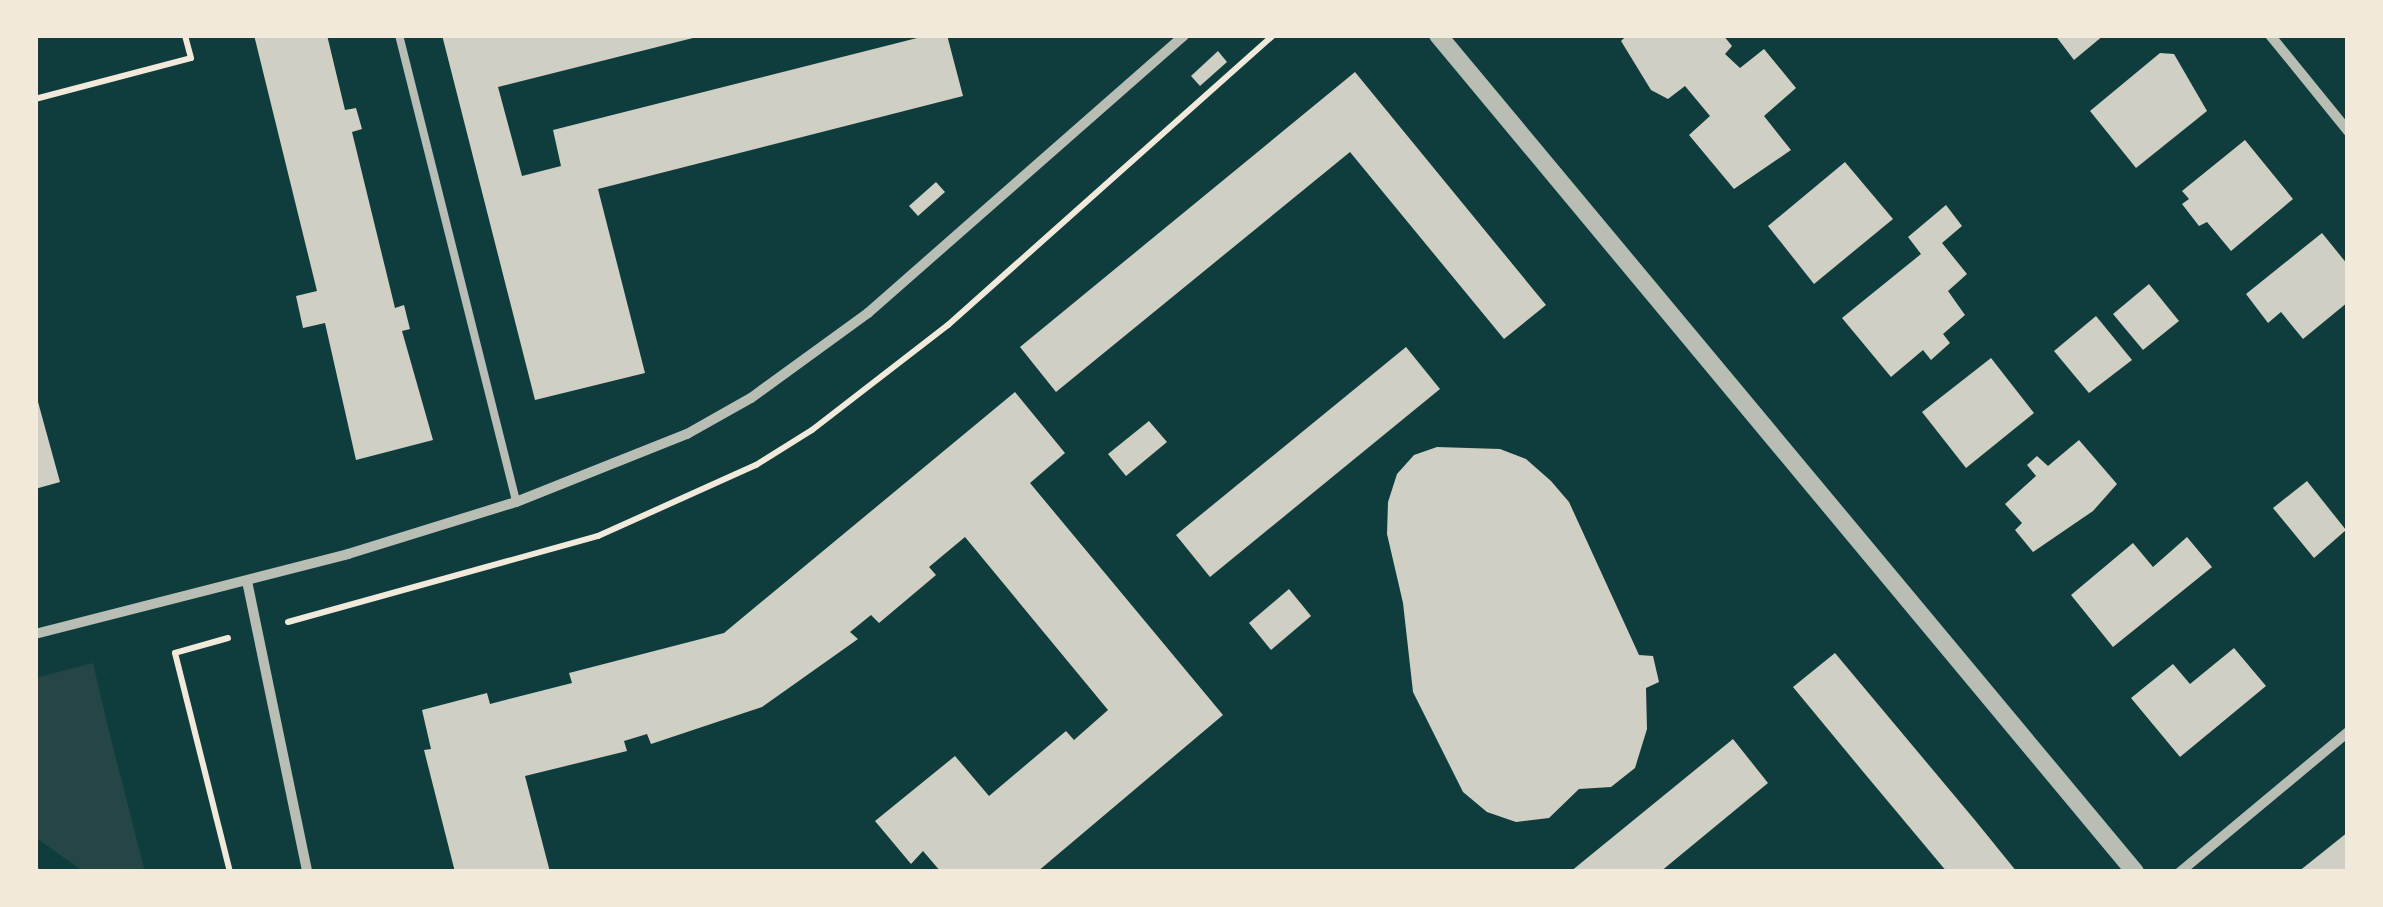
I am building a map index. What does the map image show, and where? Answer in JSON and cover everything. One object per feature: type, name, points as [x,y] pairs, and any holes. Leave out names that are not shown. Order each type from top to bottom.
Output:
[{"type":"street","points":[[35,634],[247,582],[516,502],[687,434],[809,359],[1184,35]]},
{"type":"street","points":[[1438,35],[2135,872]]},
{"type":"street","points":[[2270,35],[2348,130]]},
{"type":"street","points":[[247,582],[306,872]]},
{"type":"street","points":[[2180,872],[2348,732]]},
{"type":"lane","points":[[399,35],[516,502]]},
{"type":"path","points":[[35,99],[191,58],[185,35]]},
{"type":"path","points":[[174,653],[230,872]]},
{"type":"shaded area","points":[[93,663],[145,872],[84,872],[35,837],[35,678]]},
{"type":"building","points":[[254,35],[327,35],[345,110],[356,108],[362,129],[352,132],[395,308],[404,305],[410,329],[402,331],[433,440],[356,460],[325,323],[303,328],[296,296],[317,291]]},
{"type":"building","points":[[442,35],[705,35],[498,87],[522,176],[561,166],[553,130],[929,35],[947,35],[963,96],[598,189],[645,373],[535,400]]},
{"type":"building","points":[[1627,35],[1723,35],[1732,46],[1725,54],[1740,68],[1764,49],[1796,88],[1764,116],[1791,150],[1734,189],[1689,135],[1710,116],[1685,86],[1668,99],[1651,90],[1621,41]]},
{"type":"building","points":[[2055,35],[2104,35],[2074,60]]},
{"type":"building","points":[[1218,51],[1227,62],[1200,86],[1191,76]]},
{"type":"building","points":[[2160,53],[2174,54],[2207,111],[2136,168],[2090,111]]},
{"type":"building","points":[[1355,72],[1546,305],[1504,339],[1350,152],[1056,392],[1020,347]]},
{"type":"building","points":[[2245,140],[2293,199],[2231,251],[2207,222],[2199,226],[2182,204],[2189,199],[2182,191]]},
{"type":"building","points":[[1845,162],[1893,219],[1814,284],[1768,226]]},
{"type":"building","points":[[936,182],[945,192],[918,216],[909,206]]},
{"type":"building","points":[[1946,205],[1962,226],[1942,243],[1967,274],[1948,291],[1965,315],[1943,334],[1950,343],[1931,360],[1923,350],[1891,377],[1842,318],[1921,254],[1908,237]]},
{"type":"building","points":[[2322,233],[2348,265],[2348,302],[2303,339],[2281,312],[2268,323],[2246,294]]},
{"type":"building","points":[[2149,284],[2179,321],[2143,350],[2113,314]]},
{"type":"building","points":[[2096,316],[2132,360],[2089,393],[2054,351]]},
{"type":"building","points":[[1406,347],[1440,389],[1210,577],[1176,535]]},
{"type":"building","points":[[1991,358],[2034,413],[1966,468],[1922,412]]},
{"type":"building","points":[[35,391],[60,482],[35,489]]},
{"type":"building","points":[[1015,392],[1065,453],[1030,483],[1223,715],[1037,872],[941,872],[923,851],[911,864],[875,821],[955,756],[989,796],[1066,731],[1074,740],[1108,710],[965,537],[929,567],[936,575],[879,623],[871,615],[850,632],[858,639],[762,707],[651,744],[647,734],[624,741],[627,751],[525,776],[550,872],[455,872],[424,750],[431,749],[422,710],[487,693],[490,704],[572,683],[569,673],[724,633]]},
{"type":"building","points":[[1149,421],[1167,442],[1126,476],[1108,454]]},
{"type":"building","points":[[2079,440],[2117,484],[2093,511],[2033,552],[2015,530],[2022,523],[2005,504],[2036,476],[2027,465],[2037,456],[2048,466]]},
{"type":"building","points":[[1437,447],[1500,449],[1526,459],[1551,481],[1569,502],[1639,655],[1653,656],[1659,682],[1646,688],[1647,729],[1635,768],[1611,787],[1579,789],[1549,818],[1516,822],[1487,812],[1463,792],[1413,692],[1403,603],[1387,534],[1388,502],[1397,474],[1414,455]]},
{"type":"building","points":[[2307,481],[2346,530],[2314,558],[2273,508]]},
{"type":"building","points":[[2187,537],[2212,567],[2113,647],[2071,595],[2133,543],[2153,567]]},
{"type":"building","points":[[1289,589],[1311,616],[1271,650],[1249,623]]},
{"type":"building","points":[[2234,648],[2266,686],[2180,757],[2131,698],[2173,664],[2190,684]]},
{"type":"building","points":[[1835,653],[2017,872],[1947,872],[1865,774],[1793,687]]},
{"type":"building","points":[[1733,739],[1768,783],[1660,872],[1570,872]]},
{"type":"building","points":[[2348,832],[2348,872],[2298,872]]}]
